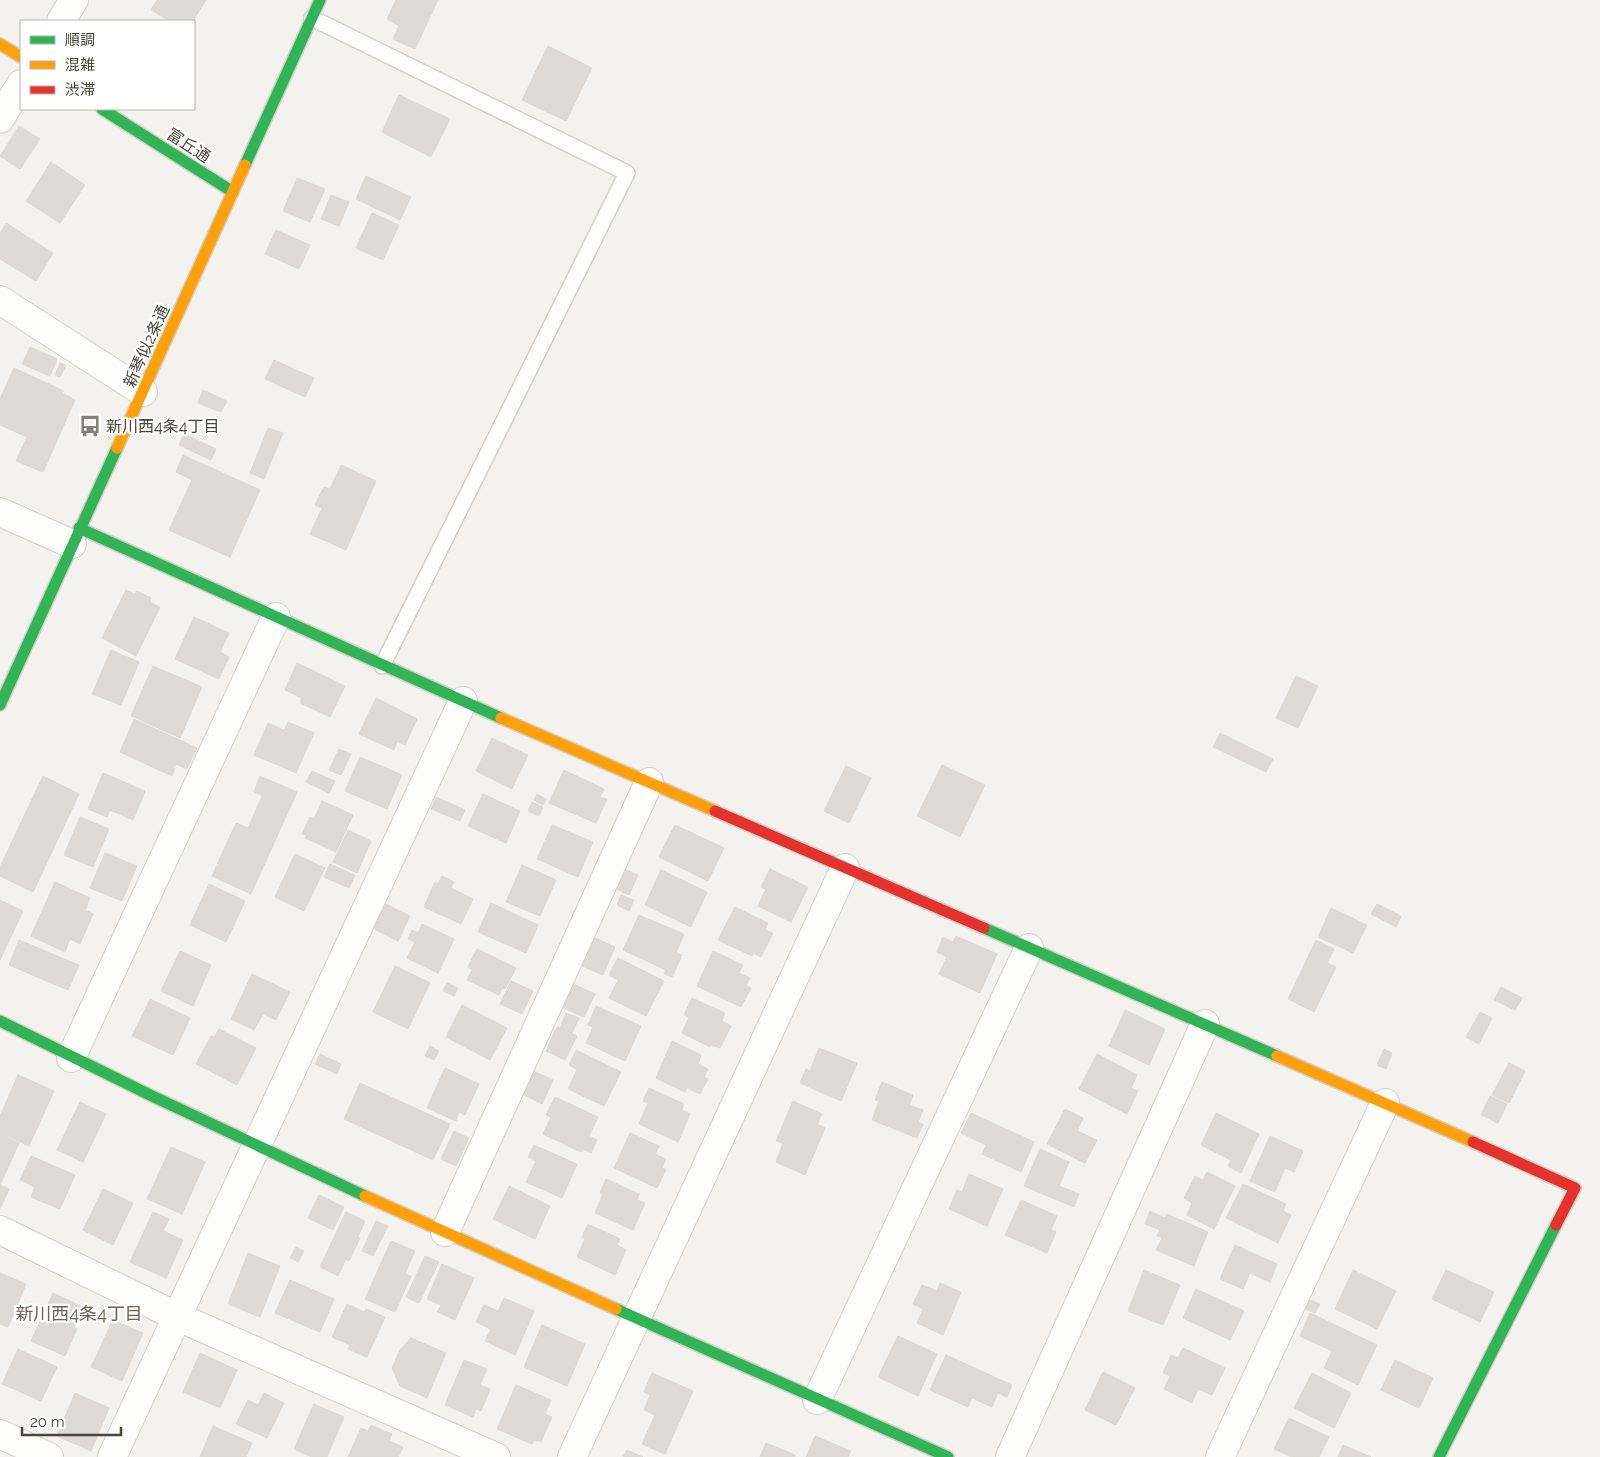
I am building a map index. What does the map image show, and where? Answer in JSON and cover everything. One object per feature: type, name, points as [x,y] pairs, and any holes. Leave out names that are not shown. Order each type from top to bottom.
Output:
[{"type":"street","points":[[61,20],[74,0]]},
{"type":"street","name":"新琴似2条通","points":[[0,705],[75,536],[143,392],[320,0]]},
{"type":"street","points":[[0,44],[20,56]]},
{"type":"street","points":[[0,119],[20,86]]},
{"type":"street","name":"富丘通","points":[[104,110],[233,192]]},
{"type":"street","points":[[0,300],[143,392]]},
{"type":"street","points":[[0,512],[75,536],[276,617],[382,666],[1205,1024],[1575,1188],[1439,1457]]},
{"type":"street","points":[[71,1058],[276,617]]},
{"type":"street","points":[[112,1457],[463,701]]},
{"type":"street","points":[[445,1232],[649,782]]},
{"type":"street","points":[[572,1457],[845,868]]},
{"type":"street","points":[[817,1400],[1029,948]]},
{"type":"street","points":[[0,1021],[71,1058],[256,1146],[635,1320],[948,1457]]},
{"type":"street","points":[[1010,1457],[1205,1024]]},
{"type":"street","points":[[1220,1457],[1385,1103]]},
{"type":"street","points":[[0,1230],[178,1317],[496,1457]]},
{"type":"street","points":[[0,1434],[49,1457]]},
{"type":"lane","points":[[312,18],[627,173],[382,666]]},
{"type":"building","points":[[157,0],[206,0],[194,20],[168,20],[151,10]]},
{"type":"building","points":[[396,0],[438,0],[415,49],[393,39],[399,26],[387,19]]},
{"type":"building","points":[[548,46],[592,68],[566,121],[522,100]]},
{"type":"building","points":[[399,95],[450,119],[431,157],[382,132]]},
{"type":"building","points":[[19,126],[40,139],[20,169],[0,156]]},
{"type":"building","points":[[51,162],[85,185],[60,223],[26,201]]},
{"type":"building","points":[[366,176],[411,197],[400,220],[356,199]]},
{"type":"building","points":[[297,178],[325,189],[310,222],[283,211]]},
{"type":"building","points":[[331,195],[349,202],[339,226],[321,219]]},
{"type":"building","points":[[372,213],[399,225],[383,260],[356,248]]},
{"type":"building","points":[[6,223],[53,253],[36,281],[0,259],[0,234]]},
{"type":"building","points":[[276,230],[310,245],[299,269],[265,254]]},
{"type":"building","points":[[30,347],[57,359],[50,376],[22,364]]},
{"type":"building","points":[[274,360],[314,378],[305,397],[265,379]]},
{"type":"building","points":[[60,363],[66,365],[60,377],[55,375]]},
{"type":"building","points":[[14,368],[64,391],[62,393],[75,400],[43,472],[16,461],[27,437],[0,425],[0,399]]},
{"type":"building","points":[[203,390],[227,401],[221,412],[198,403]]},
{"type":"building","points":[[268,428],[283,433],[264,479],[250,473]]},
{"type":"building","points":[[184,434],[216,449],[211,460],[179,445]]},
{"type":"building","points":[[183,455],[260,490],[230,557],[169,530],[192,480],[176,472]]},
{"type":"building","points":[[341,465],[376,481],[346,550],[310,534],[322,508],[315,505],[324,487],[330,489]]},
{"type":"building","points":[[126,590],[135,594],[137,591],[151,598],[150,602],[160,607],[136,656],[102,638]]},
{"type":"building","points":[[194,617],[229,633],[220,652],[229,657],[219,679],[175,659]]},
{"type":"building","points":[[111,650],[139,662],[121,705],[92,694]]},
{"type":"building","points":[[297,663],[345,686],[330,717],[300,703],[302,698],[285,690]]},
{"type":"building","points":[[153,666],[202,687],[180,738],[131,716]]},
{"type":"building","points":[[1296,676],[1318,686],[1298,728],[1276,718]]},
{"type":"building","points":[[376,698],[417,719],[405,745],[397,741],[394,750],[359,734]]},
{"type":"building","points":[[134,719],[197,748],[187,769],[176,764],[172,776],[120,752]]},
{"type":"building","points":[[288,722],[314,733],[296,773],[254,755],[268,723],[284,730]]},
{"type":"building","points":[[1220,733],[1273,759],[1266,772],[1213,747]]},
{"type":"building","points":[[492,738],[528,755],[512,789],[476,771]]},
{"type":"building","points":[[339,749],[351,754],[341,775],[329,770]]},
{"type":"building","points":[[360,757],[402,775],[387,809],[345,791]]},
{"type":"building","points":[[942,765],[985,785],[960,837],[917,816]]},
{"type":"building","points":[[846,766],[871,778],[849,823],[824,811]]},
{"type":"building","points":[[564,770],[604,789],[600,797],[607,799],[596,823],[549,803]]},
{"type":"building","points":[[312,771],[335,781],[329,793],[306,782]]},
{"type":"building","points":[[103,773],[145,791],[133,820],[110,810],[107,817],[88,809]]},
{"type":"building","points":[[43,776],[79,794],[33,892],[0,876],[0,867]]},
{"type":"building","points":[[260,776],[297,792],[251,894],[212,876],[236,823],[248,828],[262,796],[254,792]]},
{"type":"building","points":[[483,794],[520,811],[506,843],[468,826]]},
{"type":"building","points":[[537,794],[546,799],[543,805],[534,800]]},
{"type":"building","points":[[436,797],[465,810],[460,821],[431,809]]},
{"type":"building","points":[[322,801],[353,815],[336,852],[305,838],[307,835],[302,834],[310,817],[314,819]]},
{"type":"building","points":[[532,802],[543,807],[539,816],[528,811]]},
{"type":"building","points":[[80,817],[109,829],[93,867],[64,855]]},
{"type":"building","points":[[552,825],[593,842],[578,877],[537,859]]},
{"type":"building","points":[[675,825],[724,848],[708,881],[659,857]]},
{"type":"building","points":[[348,830],[371,841],[357,873],[333,862]]},
{"type":"building","points":[[105,853],[137,866],[122,901],[90,888]]},
{"type":"building","points":[[295,854],[325,868],[304,911],[275,897]]},
{"type":"building","points":[[330,864],[355,875],[349,888],[324,877]]},
{"type":"building","points":[[522,865],[556,880],[540,916],[506,902]]},
{"type":"building","points":[[624,869],[638,875],[629,895],[616,889]]},
{"type":"building","points":[[770,869],[808,887],[791,922],[758,906],[766,889],[761,887]]},
{"type":"building","points":[[661,870],[707,892],[691,927],[645,905]]},
{"type":"building","points":[[442,876],[454,882],[451,888],[473,899],[461,924],[424,907],[435,882],[438,884]]},
{"type":"building","points":[[55,882],[90,898],[85,910],[93,914],[80,944],[70,939],[65,952],[31,936]]},
{"type":"building","points":[[209,884],[245,901],[226,942],[190,925]]},
{"type":"building","points":[[621,895],[634,900],[629,911],[617,905]]},
{"type":"building","points":[[0,900],[23,911],[0,960]]},
{"type":"building","points":[[491,903],[538,925],[526,953],[478,932]]},
{"type":"building","points":[[386,904],[410,916],[398,941],[374,929]]},
{"type":"building","points":[[1377,904],[1401,916],[1396,927],[1371,914]]},
{"type":"building","points":[[735,907],[768,923],[765,930],[773,933],[761,957],[753,953],[752,956],[718,940]]},
{"type":"building","points":[[1331,908],[1367,925],[1353,953],[1318,937]]},
{"type":"building","points":[[639,915],[684,934],[676,953],[682,955],[672,977],[664,974],[666,970],[623,950]]},
{"type":"building","points":[[422,924],[454,939],[438,973],[407,958],[415,942],[408,939],[412,930],[418,933]]},
{"type":"building","points":[[956,936],[997,954],[980,993],[939,974],[947,957],[937,952],[943,937],[953,942]]},
{"type":"building","points":[[593,937],[615,947],[603,975],[580,965]]},
{"type":"building","points":[[19,940],[79,965],[68,990],[9,965]]},
{"type":"building","points":[[1316,940],[1334,949],[1327,963],[1336,967],[1314,1012],[1288,999]]},
{"type":"building","points":[[477,949],[516,968],[505,989],[502,988],[499,995],[467,980],[472,970],[468,967]]},
{"type":"building","points":[[180,951],[211,965],[193,1006],[161,991]]},
{"type":"building","points":[[713,951],[743,965],[739,973],[750,978],[746,986],[751,988],[741,1007],[697,986]]},
{"type":"building","points":[[618,958],[664,981],[646,1016],[609,998],[618,980],[609,975]]},
{"type":"building","points":[[395,966],[430,983],[408,1029],[373,1012]]},
{"type":"building","points":[[252,974],[290,992],[276,1020],[263,1014],[254,1030],[231,1019]]},
{"type":"building","points":[[511,981],[533,991],[522,1014],[500,1004]]},
{"type":"building","points":[[447,983],[458,988],[454,996],[443,991]]},
{"type":"building","points":[[573,984],[595,994],[584,1017],[562,1007]]},
{"type":"building","points":[[1501,987],[1522,998],[1515,1010],[1494,1000]]},
{"type":"building","points":[[692,998],[725,1013],[722,1021],[731,1026],[720,1048],[711,1045],[710,1047],[682,1033],[689,1017],[684,1015]]},
{"type":"building","points":[[150,999],[190,1018],[173,1055],[132,1036]]},
{"type":"building","points":[[462,1005],[507,1028],[490,1060],[446,1037]]},
{"type":"building","points":[[596,1006],[641,1026],[625,1061],[586,1043],[593,1027],[588,1025]]},
{"type":"building","points":[[1125,1010],[1165,1029],[1149,1065],[1109,1046]]},
{"type":"building","points":[[1480,1012],[1492,1018],[1479,1044],[1466,1037]]},
{"type":"building","points":[[566,1013],[579,1018],[572,1033],[560,1028]]},
{"type":"building","points":[[557,1027],[577,1036],[565,1060],[546,1051]]},
{"type":"building","points":[[219,1029],[256,1048],[237,1085],[196,1064],[211,1036],[214,1037]]},
{"type":"building","points":[[672,1041],[701,1055],[698,1064],[708,1069],[704,1077],[708,1079],[700,1094],[687,1088],[685,1092],[656,1078]]},
{"type":"building","points":[[430,1046],[439,1051],[434,1060],[425,1056]]},
{"type":"building","points":[[819,1048],[857,1063],[841,1101],[800,1083],[806,1069],[810,1071]]},
{"type":"building","points":[[1384,1049],[1392,1053],[1386,1069],[1377,1065]]},
{"type":"building","points":[[576,1050],[621,1072],[604,1106],[568,1089],[577,1070],[569,1065]]},
{"type":"building","points":[[320,1054],[341,1064],[337,1074],[315,1064]]},
{"type":"building","points":[[1097,1054],[1137,1075],[1131,1088],[1138,1091],[1127,1114],[1079,1089]]},
{"type":"building","points":[[1509,1063],[1525,1071],[1509,1103],[1492,1095]]},
{"type":"building","points":[[445,1068],[479,1084],[465,1115],[459,1112],[456,1121],[427,1108]]},
{"type":"building","points":[[531,1070],[553,1080],[542,1104],[520,1093]]},
{"type":"building","points":[[18,1075],[54,1091],[29,1146],[0,1133],[0,1116]]},
{"type":"building","points":[[882,1082],[913,1095],[909,1105],[923,1110],[918,1122],[923,1124],[917,1138],[872,1120],[879,1101],[875,1100]]},
{"type":"building","points":[[360,1083],[450,1124],[433,1160],[344,1119]]},
{"type":"building","points":[[649,1088],[684,1104],[682,1110],[690,1114],[678,1142],[639,1124],[648,1103],[643,1101]]},
{"type":"building","points":[[1490,1096],[1507,1104],[1498,1123],[1481,1115]]},
{"type":"building","points":[[555,1097],[598,1117],[589,1136],[597,1140],[591,1153],[583,1149],[581,1152],[543,1134],[551,1117],[546,1115]]},
{"type":"building","points":[[793,1101],[822,1114],[817,1124],[825,1128],[805,1175],[776,1162],[783,1143],[776,1141]]},
{"type":"building","points":[[80,1102],[106,1114],[83,1162],[57,1150]]},
{"type":"building","points":[[1065,1109],[1083,1118],[1077,1131],[1097,1140],[1085,1163],[1047,1144]]},
{"type":"building","points":[[971,1113],[1034,1142],[1021,1172],[982,1154],[986,1145],[961,1133]]},
{"type":"building","points":[[1216,1113],[1259,1134],[1241,1173],[1228,1166],[1231,1160],[1201,1145]]},
{"type":"building","points":[[454,1131],[469,1138],[456,1166],[441,1159]]},
{"type":"building","points":[[630,1133],[659,1146],[655,1154],[666,1159],[662,1168],[666,1169],[657,1188],[614,1168]]},
{"type":"building","points":[[0,1134],[19,1143],[0,1185]]},
{"type":"building","points":[[1270,1136],[1303,1151],[1294,1172],[1285,1168],[1275,1192],[1250,1181]]},
{"type":"building","points":[[534,1145],[577,1164],[562,1198],[526,1182],[536,1161],[528,1157]]},
{"type":"building","points":[[171,1147],[205,1162],[182,1214],[147,1199]]},
{"type":"building","points":[[1040,1149],[1069,1162],[1059,1186],[1079,1194],[1074,1207],[1024,1186]]},
{"type":"building","points":[[31,1156],[75,1175],[60,1209],[31,1197],[35,1187],[20,1180]]},
{"type":"building","points":[[1207,1172],[1235,1186],[1214,1229],[1187,1215],[1192,1203],[1184,1198],[1195,1176],[1203,1180]]},
{"type":"building","points":[[969,1174],[1003,1189],[987,1226],[949,1209],[957,1190],[962,1192]]},
{"type":"building","points":[[606,1179],[639,1194],[637,1200],[645,1203],[633,1230],[595,1213],[603,1194],[600,1193]]},
{"type":"building","points":[[1243,1184],[1286,1204],[1283,1211],[1291,1215],[1278,1243],[1226,1218]]},
{"type":"building","points":[[0,1185],[9,1189],[0,1209]]},
{"type":"building","points":[[509,1186],[550,1206],[535,1239],[493,1219]]},
{"type":"building","points":[[103,1189],[133,1203],[113,1245],[83,1230]]},
{"type":"building","points":[[319,1195],[344,1207],[333,1230],[308,1218]]},
{"type":"building","points":[[1021,1200],[1057,1216],[1051,1230],[1056,1232],[1047,1253],[1005,1235]]},
{"type":"building","points":[[1150,1211],[1165,1218],[1167,1214],[1208,1232],[1194,1266],[1156,1250],[1162,1238],[1157,1236],[1160,1230],[1145,1224]]},
{"type":"building","points":[[153,1212],[169,1219],[163,1231],[183,1240],[166,1278],[130,1262]]},
{"type":"building","points":[[346,1212],[365,1221],[358,1237],[360,1238],[349,1261],[346,1259],[338,1276],[320,1267]]},
{"type":"building","points":[[376,1221],[388,1226],[373,1256],[362,1251]]},
{"type":"building","points":[[588,1224],[620,1239],[617,1245],[626,1250],[615,1275],[577,1257],[585,1239],[582,1237]]},
{"type":"building","points":[[391,1241],[415,1251],[405,1274],[411,1276],[395,1312],[365,1299]]},
{"type":"building","points":[[1235,1245],[1277,1264],[1270,1282],[1250,1273],[1243,1289],[1220,1279]]},
{"type":"building","points":[[296,1247],[304,1251],[298,1262],[290,1258]]},
{"type":"building","points":[[248,1253],[280,1266],[260,1317],[228,1304]]},
{"type":"building","points":[[425,1256],[439,1262],[419,1303],[406,1297]]},
{"type":"building","points":[[442,1264],[474,1278],[455,1320],[437,1312],[441,1305],[427,1299]]},
{"type":"building","points":[[1144,1270],[1180,1285],[1163,1325],[1128,1311]]},
{"type":"building","points":[[1353,1270],[1396,1291],[1377,1329],[1335,1309]]},
{"type":"building","points":[[1446,1270],[1494,1292],[1480,1322],[1432,1299]]},
{"type":"building","points":[[0,1273],[26,1284],[8,1327],[0,1324]]},
{"type":"building","points":[[290,1280],[334,1299],[320,1332],[275,1313]]},
{"type":"building","points":[[940,1283],[961,1292],[943,1335],[917,1323],[923,1309],[913,1304],[922,1285],[937,1291]]},
{"type":"building","points":[[1196,1289],[1244,1311],[1230,1340],[1183,1318]]},
{"type":"building","points":[[53,1293],[83,1307],[74,1327],[77,1329],[65,1356],[31,1341]]},
{"type":"building","points":[[504,1298],[534,1311],[515,1355],[485,1341],[491,1329],[476,1322],[484,1305],[498,1311]]},
{"type":"building","points":[[1305,1298],[1320,1304],[1315,1313],[1301,1307]]},
{"type":"building","points":[[347,1304],[364,1312],[366,1309],[385,1317],[367,1357],[348,1349],[350,1345],[332,1337]]},
{"type":"building","points":[[1310,1313],[1377,1345],[1358,1385],[1324,1368],[1332,1351],[1300,1336]]},
{"type":"building","points":[[113,1320],[143,1333],[122,1381],[91,1367]]},
{"type":"building","points":[[542,1325],[585,1344],[567,1386],[524,1367]]},
{"type":"building","points":[[898,1336],[937,1354],[918,1396],[878,1377]]},
{"type":"building","points":[[411,1338],[446,1353],[427,1398],[400,1386],[392,1368],[400,1350]]},
{"type":"building","points":[[1183,1348],[1225,1368],[1212,1395],[1198,1389],[1192,1403],[1164,1389],[1170,1376],[1163,1373],[1171,1355],[1178,1358]]},
{"type":"building","points":[[18,1349],[57,1367],[41,1401],[2,1384]]},
{"type":"building","points":[[200,1353],[237,1370],[220,1408],[183,1392]]},
{"type":"building","points":[[946,1355],[1012,1385],[1007,1397],[998,1393],[992,1407],[972,1398],[968,1407],[930,1390]]},
{"type":"building","points":[[464,1360],[487,1369],[480,1385],[490,1389],[481,1411],[476,1409],[473,1417],[445,1405]]},
{"type":"building","points":[[1395,1360],[1433,1378],[1419,1408],[1381,1390]]},
{"type":"building","points":[[1103,1372],[1135,1388],[1116,1425],[1085,1410]]},
{"type":"building","points":[[652,1373],[693,1391],[665,1454],[642,1444],[655,1415],[644,1410],[650,1395],[644,1392]]},
{"type":"building","points":[[1312,1373],[1351,1393],[1334,1428],[1294,1408]]},
{"type":"building","points":[[516,1385],[551,1400],[545,1414],[552,1417],[541,1442],[534,1440],[532,1444],[497,1429]]},
{"type":"building","points":[[75,1393],[109,1408],[91,1451],[57,1436]]},
{"type":"building","points":[[264,1393],[284,1403],[267,1438],[236,1424],[248,1400],[258,1405]]},
{"type":"building","points":[[314,1404],[344,1417],[327,1457],[312,1457],[294,1449]]},
{"type":"building","points":[[1289,1418],[1329,1437],[1319,1457],[1292,1457],[1274,1449]]},
{"type":"building","points":[[371,1425],[392,1434],[389,1441],[403,1447],[398,1457],[348,1457],[361,1428],[368,1431]]},
{"type":"building","points":[[213,1426],[252,1443],[246,1457],[200,1457]]},
{"type":"building","points":[[815,1436],[851,1451],[848,1457],[806,1457]]},
{"type":"building","points":[[766,1443],[795,1455],[795,1457],[760,1457]]},
{"type":"building","points":[[1343,1445],[1371,1457],[1338,1457]]},
{"type":"building","points":[[627,1450],[643,1457],[623,1457]]},
{"type":"traffic: fast","points":[[245,165],[320,0]]},
{"type":"traffic: fast","points":[[104,110],[233,192]]},
{"type":"traffic: fast","points":[[0,705],[117,448]]},
{"type":"traffic: fast","points":[[79,528],[501,718]]},
{"type":"traffic: fast","points":[[984,928],[1277,1056]]},
{"type":"traffic: fast","points":[[0,1021],[150,1095],[365,1196]]},
{"type":"traffic: fast","points":[[1439,1457],[1556,1225]]},
{"type":"traffic: fast","points":[[616,1309],[948,1457]]},
{"type":"traffic: slow","points":[[0,44],[20,56]]},
{"type":"traffic: slow","points":[[117,448],[245,165]]},
{"type":"traffic: slow","points":[[501,718],[715,811]]},
{"type":"traffic: slow","points":[[1277,1056],[1473,1142]]},
{"type":"traffic: slow","points":[[365,1196],[616,1309]]},
{"type":"traffic: jam","points":[[715,811],[984,928]]},
{"type":"traffic: jam","points":[[1473,1142],[1575,1188],[1556,1225]]},
{"type":"place","name":"新川西4条4丁目","points":[[90,426]]},
{"type":"district","name":"新川西4条4丁目","points":[[79,1314]]}]
